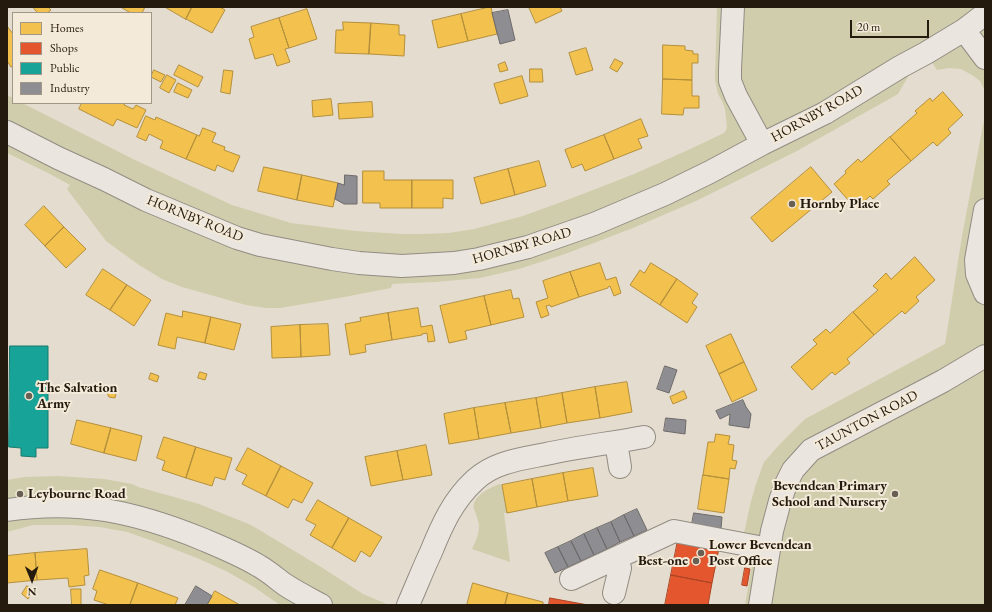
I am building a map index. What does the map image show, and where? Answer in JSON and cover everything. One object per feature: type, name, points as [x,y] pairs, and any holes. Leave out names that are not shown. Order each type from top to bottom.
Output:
[{"type":"street","points":[[733,7],[730,81],[736,96],[762,144]]},
{"type":"street","name":"HORNBY ROAD","points":[[7,132],[146,200],[237,238],[260,245],[359,263],[402,266],[429,265],[479,259],[528,247],[574,231],[665,194],[825,113],[964,30],[985,14]]},
{"type":"street","points":[[964,30],[985,58]]},
{"type":"street","points":[[985,210],[976,260],[978,274],[985,293]]},
{"type":"street","name":"TAUNTON ROAD","points":[[760,605],[769,549],[780,501],[793,470],[811,450],[942,381],[985,356]]},
{"type":"street","points":[[408,605],[443,522],[457,500],[475,480],[483,474],[498,466],[515,460],[574,448],[644,437]]},
{"type":"street","points":[[616,442],[620,467]]},
{"type":"street","points":[[7,510],[36,506],[81,506],[148,519],[194,535],[236,554],[259,566],[284,584],[321,605]]},
{"type":"street","points":[[571,579],[674,531],[769,549]]},
{"type":"street","points":[[614,593],[620,568],[616,558]]},
{"type":"shaded area","points":[[717,7],[985,7],[985,91],[980,81],[961,69],[949,68],[937,70],[926,53],[923,51],[898,94],[795,152],[696,201],[633,228],[565,254],[519,269],[480,278],[392,284],[391,288],[280,308],[266,308],[246,305],[182,287],[162,279],[139,265],[106,241],[67,189],[70,185],[7,153],[7,95],[12,98],[12,104],[24,104],[135,160],[232,205],[291,223],[355,231],[402,234],[449,233],[474,229],[523,216],[634,174],[724,133],[727,128],[725,109],[718,94],[715,80]]},
{"type":"shaded area","points":[[985,115],[985,605],[745,605],[754,554],[740,552],[750,505],[764,462],[805,419],[945,344],[962,236]]},
{"type":"shaded area","points":[[58,476],[104,479],[132,484],[141,488],[199,504],[251,525],[363,594],[389,605],[280,605],[254,587],[226,571],[197,558],[127,532],[100,527],[33,525],[7,532],[7,480],[25,477]]},
{"type":"shaded area","points":[[499,484],[502,485],[507,513],[504,513],[510,562],[472,549],[479,528],[474,509],[475,500],[482,493]]},
{"type":"building: Homes","points":[[33,7],[48,7],[51,10],[48,12],[37,12]]},
{"type":"building: Homes","points":[[121,7],[145,7],[142,12],[129,12]]},
{"type":"building: Homes","points":[[165,7],[192,7],[186,19]]},
{"type":"building: Homes","points":[[192,7],[220,7],[225,10],[212,33],[186,19]]},
{"type":"building: Homes","points":[[491,7],[497,34],[468,41],[461,14]]},
{"type":"building: Homes","points":[[529,7],[560,7],[562,11],[536,23]]},
{"type":"building: Homes","points":[[307,9],[317,39],[289,48],[279,18]]},
{"type":"building: Homes","points":[[461,14],[468,41],[438,48],[432,21]]},
{"type":"building: Homes","points":[[279,18],[289,48],[285,49],[290,62],[277,66],[273,54],[255,59],[249,39],[254,37],[251,27]]},
{"type":"building: Homes","points":[[343,22],[371,23],[369,54],[335,53],[336,30],[343,30]]},
{"type":"building: Homes","points":[[371,23],[399,25],[399,35],[405,35],[404,56],[369,54]]},
{"type":"building: Homes","points":[[7,26],[12,33],[12,66],[7,61]]},
{"type":"building: Homes","points":[[663,45],[685,46],[685,50],[693,51],[693,54],[698,54],[698,63],[692,63],[692,80],[663,79]]},
{"type":"building: Homes","points":[[586,48],[593,70],[576,75],[569,53]]},
{"type":"building: Homes","points":[[615,59],[623,63],[617,72],[610,68]]},
{"type":"building: Homes","points":[[505,62],[508,70],[500,72],[498,65]]},
{"type":"building: Homes","points":[[179,65],[203,77],[198,87],[174,75]]},
{"type":"building: Homes","points":[[530,69],[542,69],[543,82],[530,82]]},
{"type":"building: Homes","points":[[154,70],[165,75],[161,82],[152,78]]},
{"type":"building: Homes","points":[[224,70],[233,71],[230,94],[221,92]]},
{"type":"building: Homes","points":[[167,75],[176,80],[169,93],[160,88]]},
{"type":"building: Homes","points":[[522,76],[528,96],[500,104],[494,84]]},
{"type":"building: Homes","points":[[663,79],[692,80],[692,96],[699,96],[699,108],[684,108],[683,115],[662,114]]},
{"type":"building: Homes","points":[[178,83],[192,90],[188,98],[174,92]]},
{"type":"building: Homes","points":[[943,92],[963,115],[948,129],[951,133],[937,146],[933,142],[911,161],[890,137],[917,113],[915,111],[930,98],[932,101]]},
{"type":"building: Homes","points":[[331,99],[333,115],[313,117],[312,101]]},
{"type":"building: Homes","points":[[372,102],[373,117],[339,119],[338,104]]},
{"type":"building: Homes","points":[[82,104],[124,104],[133,109],[136,105],[146,110],[137,128],[117,119],[113,126],[79,109]]},
{"type":"building: Homes","points":[[146,116],[155,120],[156,117],[197,135],[186,159],[160,148],[163,141],[149,134],[146,141],[137,137]]},
{"type":"building: Homes","points":[[641,119],[648,136],[638,139],[642,148],[614,159],[604,135]]},
{"type":"building: Homes","points":[[203,128],[216,133],[212,142],[225,147],[224,150],[240,156],[233,172],[217,165],[215,171],[186,159],[197,135],[199,136]]},
{"type":"building: Homes","points":[[604,135],[614,159],[585,171],[582,164],[572,168],[565,150]]},
{"type":"building: Homes","name":"Hornby Place","points":[[890,137],[911,161],[887,181],[890,184],[873,199],[870,196],[856,209],[834,184],[858,159],[861,162]]},
{"type":"building: Homes","points":[[539,161],[546,186],[515,195],[508,169]]},
{"type":"building: Homes","points":[[264,167],[302,175],[297,200],[258,191]]},
{"type":"building: Homes","name":"Hornby Place","points":[[811,167],[832,192],[772,242],[751,218]]},
{"type":"building: Homes","points":[[508,169],[515,195],[481,204],[474,178]]},
{"type":"building: Homes","points":[[363,171],[384,171],[384,180],[412,180],[412,208],[380,208],[380,203],[363,203]]},
{"type":"building: Homes","points":[[302,175],[338,183],[333,207],[297,200]]},
{"type":"building: Homes","points":[[412,180],[453,180],[453,199],[443,198],[443,208],[412,208]]},
{"type":"building: Homes","points":[[44,206],[64,227],[45,246],[25,225]]},
{"type":"building: Homes","points":[[64,227],[86,249],[66,268],[45,246]]},
{"type":"building: Homes","points":[[915,257],[935,280],[916,297],[919,301],[905,314],[902,311],[874,335],[853,312],[878,290],[873,286],[886,273],[891,279]]},
{"type":"building: Homes","points":[[600,263],[606,280],[616,277],[621,293],[614,296],[610,286],[608,288],[579,297],[570,272]]},
{"type":"building: Homes","points":[[651,263],[677,279],[660,305],[630,285],[640,270],[644,273]]},
{"type":"building: Homes","points":[[103,269],[127,285],[110,310],[86,295]]},
{"type":"building: Homes","points":[[570,272],[579,297],[551,307],[550,305],[546,306],[549,315],[541,318],[536,302],[548,298],[543,281]]},
{"type":"building: Homes","points":[[677,279],[698,294],[692,303],[697,307],[687,323],[660,305]]},
{"type":"building: Homes","points":[[127,285],[151,300],[134,326],[110,310]]},
{"type":"building: Homes","points":[[511,290],[513,299],[519,298],[524,317],[491,325],[484,296]]},
{"type":"building: Homes","points":[[484,296],[491,325],[465,331],[467,339],[449,343],[440,306]]},
{"type":"building: Homes","points":[[418,308],[421,327],[432,325],[435,341],[428,342],[427,333],[392,340],[388,313]]},
{"type":"building: Homes","points":[[183,311],[211,317],[205,343],[177,337],[175,349],[158,345],[166,313],[182,317]]},
{"type":"building: Homes","points":[[853,312],[874,335],[847,359],[850,363],[835,375],[832,372],[812,390],[791,367],[817,344],[813,340],[826,329],[830,333]]},
{"type":"building: Homes","points":[[388,313],[392,340],[365,345],[366,352],[350,355],[345,324],[361,321],[360,318]]},
{"type":"building: Homes","points":[[211,317],[241,324],[234,350],[205,343]]},
{"type":"building: Homes","points":[[328,324],[330,355],[301,357],[300,325]]},
{"type":"building: Homes","points":[[300,325],[301,357],[272,358],[271,327]]},
{"type":"building: Homes","points":[[731,334],[744,362],[719,374],[706,346]]},
{"type":"building: Homes","points":[[744,362],[757,390],[732,402],[719,374]]},
{"type":"building: Homes","points":[[200,372],[207,374],[205,380],[198,378]]},
{"type":"building: Homes","points":[[151,373],[159,376],[157,382],[149,379]]},
{"type":"building: Homes","points":[[627,382],[632,412],[600,418],[595,387]]},
{"type":"building: Homes","points":[[108,386],[117,389],[115,398],[109,397],[106,391]]},
{"type":"building: Homes","points":[[595,387],[600,418],[567,423],[562,393]]},
{"type":"building: Homes","points":[[684,391],[687,398],[673,404],[670,397]]},
{"type":"building: Homes","points":[[562,393],[567,423],[541,428],[536,398]]},
{"type":"building: Homes","points":[[536,398],[541,428],[511,433],[505,403]]},
{"type":"building: Homes","points":[[505,403],[511,433],[479,439],[474,408]]},
{"type":"building: Homes","points":[[474,408],[479,439],[449,444],[444,414]]},
{"type":"building: Homes","points":[[77,420],[111,428],[104,453],[71,444]]},
{"type":"building: Homes","points":[[111,428],[142,436],[136,461],[104,453]]},
{"type":"building: Homes","points":[[716,434],[730,436],[728,444],[734,445],[732,460],[737,461],[735,469],[730,468],[729,479],[703,475],[708,442],[714,442]]},
{"type":"building: Homes","points":[[164,437],[196,447],[186,478],[162,470],[165,461],[157,458]]},
{"type":"building: Homes","points":[[426,445],[432,475],[403,480],[397,451]]},
{"type":"building: Homes","points":[[196,447],[232,458],[225,480],[215,477],[212,486],[186,478]]},
{"type":"building: Homes","points":[[248,448],[281,466],[266,496],[242,484],[247,475],[236,470]]},
{"type":"building: Homes","points":[[397,451],[403,480],[371,486],[365,457]]},
{"type":"building: Homes","points":[[281,466],[313,483],[302,503],[293,499],[288,508],[266,496]]},
{"type":"building: Homes","points":[[593,468],[598,496],[568,501],[563,473]]},
{"type":"building: Homes","points":[[563,473],[568,501],[537,507],[532,479]]},
{"type":"building: Homes","points":[[703,475],[729,479],[724,513],[698,509]]},
{"type":"building: Homes","points":[[532,479],[537,507],[507,513],[502,485]]},
{"type":"building: Homes","points":[[318,500],[349,518],[332,548],[310,535],[316,525],[306,520]]},
{"type":"building: Homes","points":[[349,518],[382,537],[370,557],[361,551],[355,562],[332,548]]},
{"type":"building: Homes","points":[[87,549],[89,575],[84,576],[85,585],[69,587],[68,578],[37,580],[35,553]]},
{"type":"building: Homes","points":[[35,553],[37,580],[7,583],[7,556]]},
{"type":"building: Homes","points":[[100,570],[138,583],[130,605],[109,605],[94,600],[97,591],[93,589]]},
{"type":"building: Homes","points":[[138,583],[178,598],[175,605],[130,605]]},
{"type":"building: Homes","points":[[473,583],[508,593],[505,605],[467,605]]},
{"type":"building: Homes","points":[[27,586],[34,590],[28,599],[22,594]]},
{"type":"building: Homes","points":[[71,589],[81,589],[81,605],[72,605]]},
{"type":"building: Homes","points":[[215,591],[240,605],[207,605]]},
{"type":"building: Homes","points":[[508,593],[543,602],[543,605],[505,605]]},
{"type":"building: Shops","points":[[678,540],[719,548],[712,583],[671,575]]},
{"type":"building: Shops","points":[[745,568],[750,569],[747,586],[742,585]]},
{"type":"building: Shops","points":[[671,575],[712,583],[708,605],[665,605]]},
{"type":"building: Shops","points":[[550,598],[588,605],[549,605]]},
{"type":"building: Public","name":"The Salvation Army","points":[[10,346],[48,346],[48,448],[36,448],[36,457],[21,456],[21,448],[9,447]]},
{"type":"building: Industry","points":[[508,10],[515,40],[500,44],[492,13]]},
{"type":"building: Industry","points":[[345,175],[357,176],[357,204],[344,204],[335,199],[338,183],[344,185]]},
{"type":"building: Industry","points":[[665,366],[677,370],[669,393],[657,389]]},
{"type":"building: Industry","points":[[743,400],[751,414],[749,428],[729,425],[730,414],[720,419],[716,411]]},
{"type":"building: Industry","points":[[666,418],[686,420],[685,434],[664,431]]},
{"type":"building: Industry","points":[[637,509],[647,530],[634,536],[624,515]]},
{"type":"building: Industry","points":[[694,513],[722,517],[721,529],[692,524]]},
{"type":"building: Industry","points":[[624,515],[634,536],[620,542],[611,522]]},
{"type":"building: Industry","points":[[611,522],[620,542],[607,549],[597,528]]},
{"type":"building: Industry","points":[[597,528],[607,549],[594,555],[584,534]]},
{"type":"building: Industry","points":[[584,534],[594,555],[581,561],[571,541]]},
{"type":"building: Industry","points":[[571,541],[581,561],[568,567],[558,547]]},
{"type":"building: Industry","points":[[558,547],[568,567],[555,573],[545,553]]},
{"type":"building: Industry","points":[[196,586],[212,596],[207,605],[185,605]]},
{"type":"place","name":"Hornby Place","points":[[792,204]]},
{"type":"place","name":"The Salvation Army","points":[[29,396]]},
{"type":"place","name":"Leybourne Road","points":[[20,494]]},
{"type":"place","name":"Bevendean Primary School and Nursery","points":[[895,494]]},
{"type":"place","name":"Lower Bevendean Post Office","points":[[701,553]]},
{"type":"place","name":"Best-one","points":[[696,561]]}]
